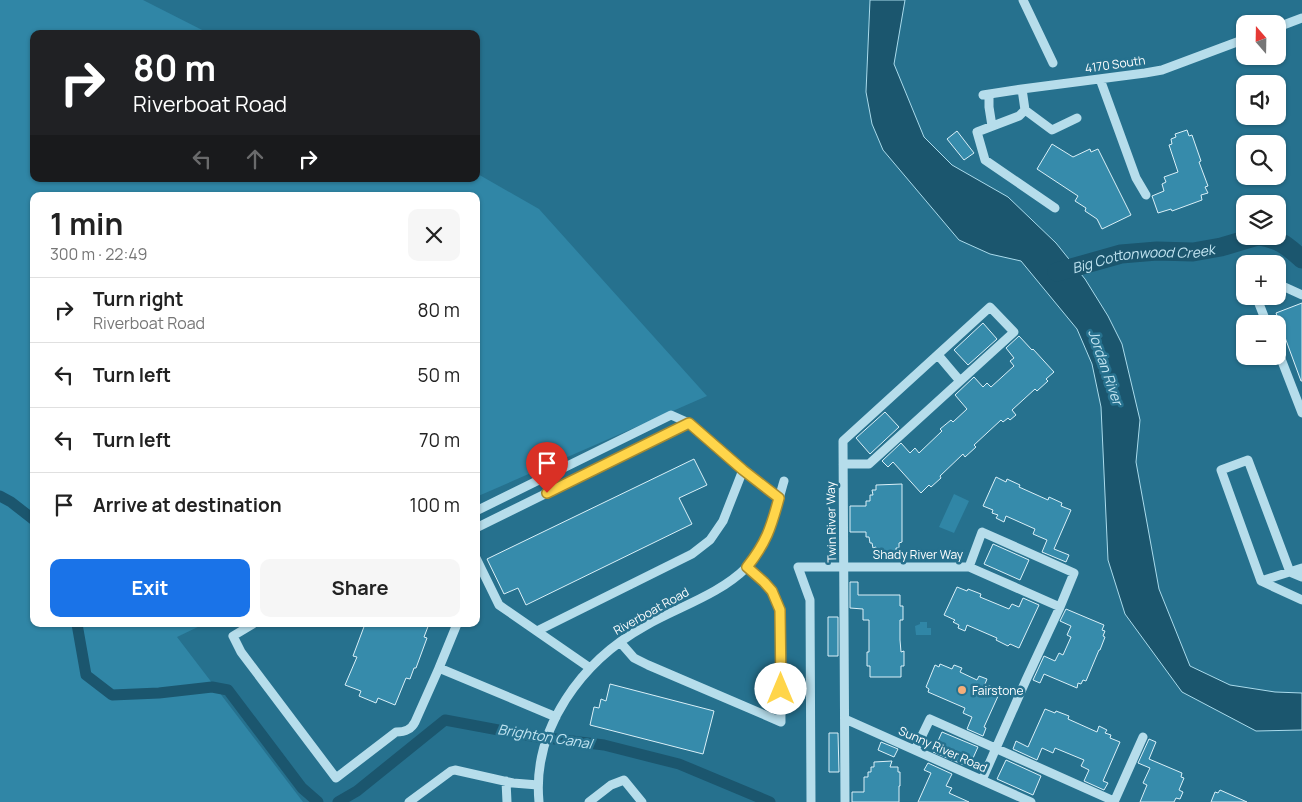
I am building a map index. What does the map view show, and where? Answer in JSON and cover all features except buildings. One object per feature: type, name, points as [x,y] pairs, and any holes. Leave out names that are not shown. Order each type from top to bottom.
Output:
[{"type":"street","points":[[1023,0],[1054,63]]},
{"type":"street","points":[[1286,25],[1302,18]]},
{"type":"street","name":"4170 South","points":[[992,126],[986,95],[1162,70],[1236,42]]},
{"type":"street","points":[[1100,79],[1136,178],[1146,195]]},
{"type":"street","points":[[1022,89],[1025,110],[1052,130],[1077,118]]},
{"type":"street","points":[[1025,110],[1019,116],[977,132],[985,160],[1055,208]]},
{"type":"street","points":[[1286,288],[1302,295]]},
{"type":"street","name":"Twin River Way","points":[[846,802],[843,441],[990,307],[1014,332],[960,381]]},
{"type":"street","points":[[843,464],[869,464],[960,381],[938,355]]},
{"type":"street","points":[[1283,365],[1302,413]]},
{"type":"street","points":[[480,509],[671,415],[689,423],[743,470],[779,498]]},
{"type":"street","points":[[480,526],[689,423]]},
{"type":"street","points":[[1302,577],[1290,572],[1248,460],[1221,470],[1261,581],[1302,600]]},
{"type":"street","points":[[537,631],[692,554],[710,540],[723,521],[743,470]]},
{"type":"street","name":"Riverboat Road","points":[[539,802],[538,785],[541,759],[551,727],[569,694],[583,675],[620,642],[646,626],[725,585],[747,567],[767,538],[784,481]]},
{"type":"street","points":[[969,566],[982,532],[1074,573],[982,780]]},
{"type":"street","points":[[480,566],[499,606],[590,668]]},
{"type":"street","name":"Shady River Way","points":[[812,802],[810,600],[798,567],[969,566],[1060,607]]},
{"type":"street","points":[[620,642],[634,658],[648,665],[781,722],[780,610],[772,591],[747,567]]},
{"type":"street","points":[[1261,581],[1302,568]]},
{"type":"street","points":[[249,627],[233,636],[241,652],[336,778],[396,732],[405,731],[414,725],[457,627]]},
{"type":"street","points":[[439,668],[556,717]]},
{"type":"street","name":"Sunny River Road","points":[[845,719],[1031,802]]},
{"type":"street","points":[[915,750],[930,719],[1114,802],[1143,737]]},
{"type":"street","points":[[410,802],[451,771],[456,770],[506,781],[538,785]]},
{"type":"street","points":[[589,802],[611,785],[624,780],[642,802]]},
{"type":"street","points":[[506,781],[507,802]]},
{"type":"shaded area","points":[[0,0],[143,0],[202,30],[30,30],[30,182],[480,182],[480,175],[539,209],[707,396],[480,495],[480,192],[30,192],[30,627],[198,627],[177,637],[303,802],[0,802]]},
{"type":"shaded area","points":[[954,494],[969,501],[954,533],[939,527]]},
{"type":"shaded area","points":[[920,622],[927,622],[927,628],[931,628],[931,635],[916,635],[915,626],[920,624]]},
{"type":"water","name":"Jordan River","points":[[870,0],[905,0],[894,64],[924,137],[952,165],[1008,197],[1056,243],[1085,279],[1108,316],[1122,344],[1140,420],[1136,462],[1159,589],[1190,666],[1230,685],[1275,692],[1302,693],[1302,730],[1256,731],[1182,692],[1125,614],[1108,560],[1101,407],[1092,364],[1077,329],[1021,261],[990,254],[959,240],[883,150],[872,124],[866,92]]},
{"type":"waterway","name":"Big Cottonwood Creek","points":[[1057,272],[1121,254],[1157,251],[1193,252],[1236,243]]},
{"type":"waterway","name":"Big Cottonwood Creek","points":[[1284,245],[1302,259]]},
{"type":"waterway","name":"Brighton Canal","points":[[0,496],[30,517]]},
{"type":"waterway","name":"Brighton Canal","points":[[78,627],[86,675],[112,695],[159,693],[212,687],[228,690],[302,788],[318,802]]},
{"type":"waterway","name":"Brighton Canal","points":[[338,802],[357,791],[445,720],[531,736],[604,745],[679,764],[770,802]]},
{"type":"place","name":"Fairstone","points":[[962,690]]},
{"type":"route","points":[[547,493],[689,423],[743,470],[779,498],[767,538],[747,567],[772,591],[780,610],[781,689]]}]
